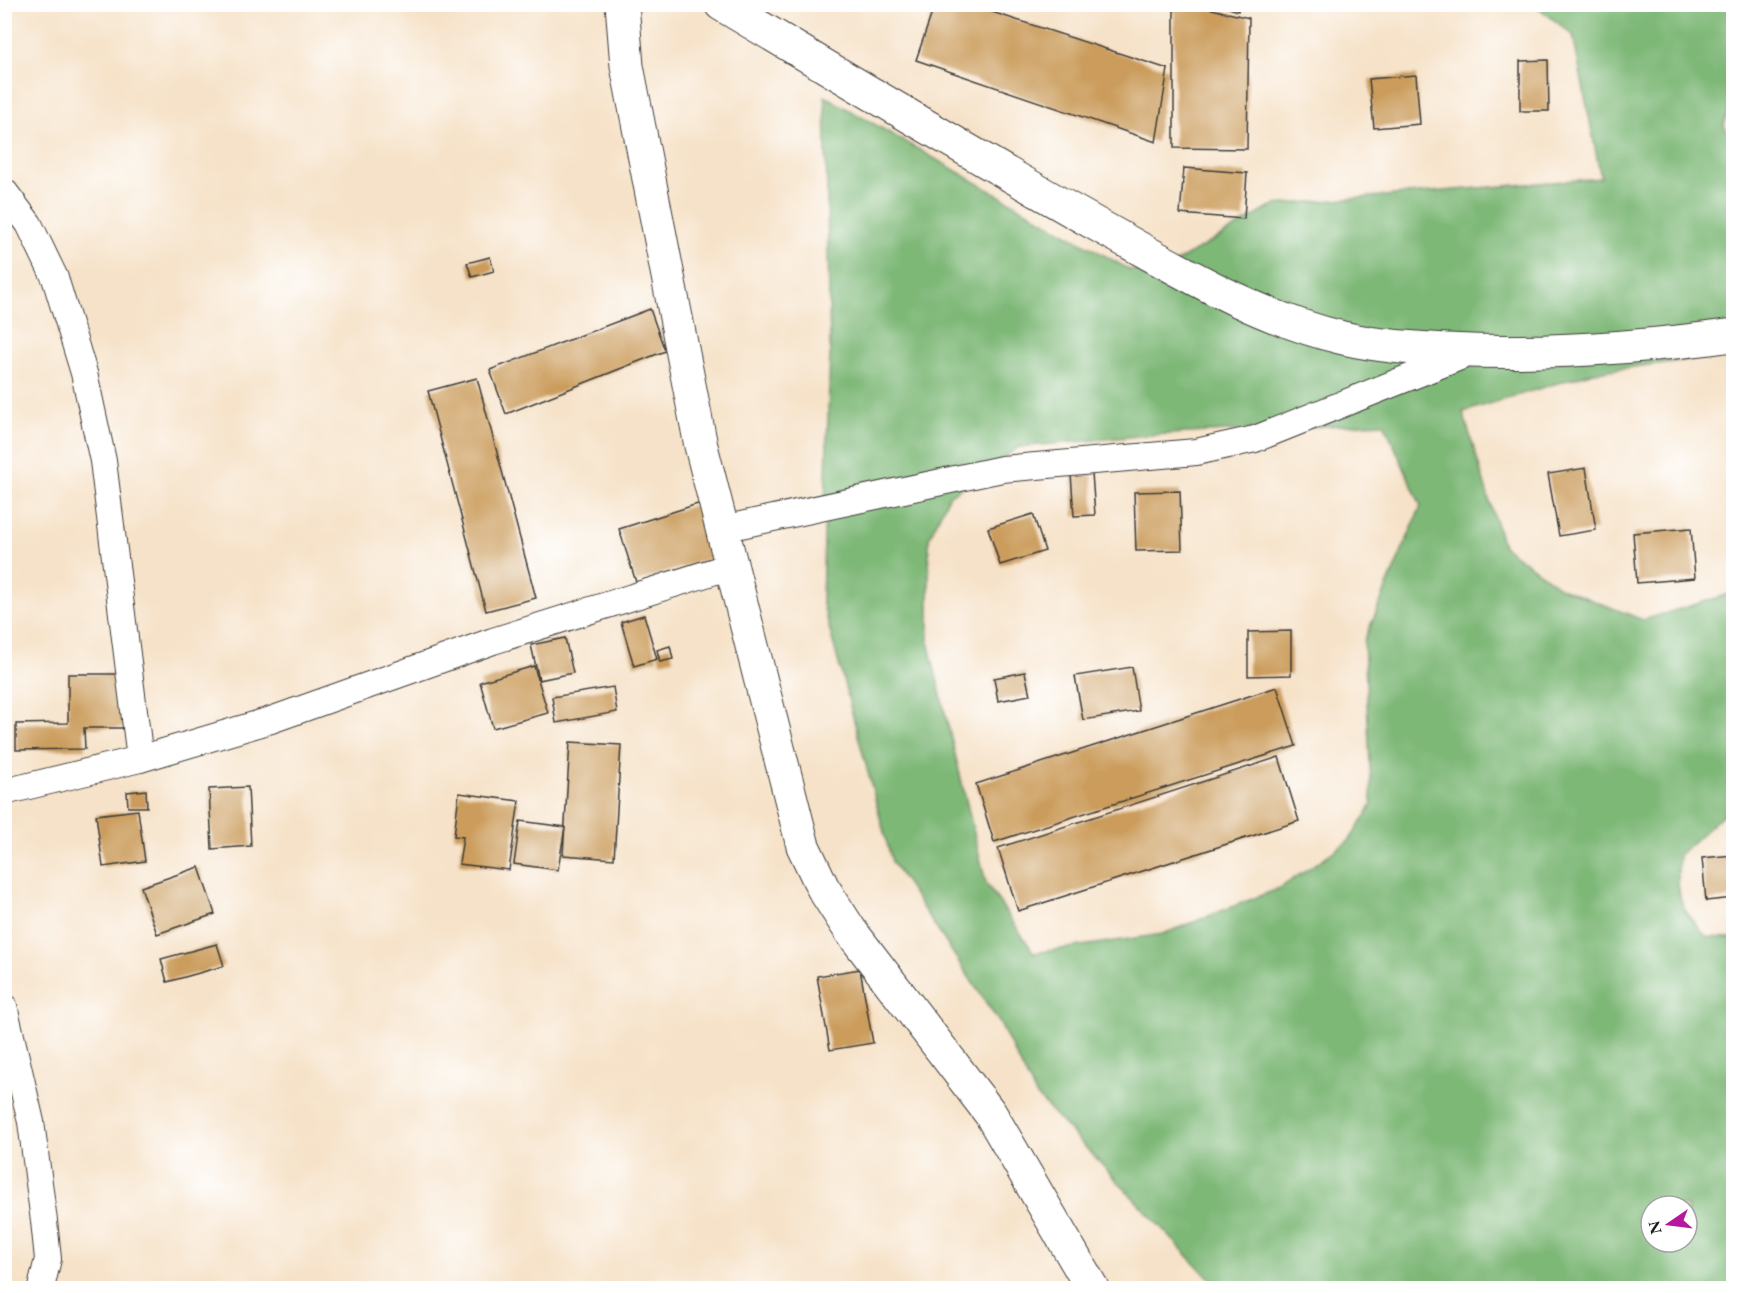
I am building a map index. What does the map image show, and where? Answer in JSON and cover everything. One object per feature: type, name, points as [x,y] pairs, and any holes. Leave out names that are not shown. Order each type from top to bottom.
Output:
[{"type":"street","points":[[622,4],[627,66],[701,446],[803,846],[818,878],[850,930],[990,1113],[1092,1288]]},
{"type":"street","points":[[721,4],[1013,178],[1198,281],[1297,326],[1345,339],[1407,348],[1514,353],[1655,345],[1734,335]]},
{"type":"street","points":[[4,191],[29,224],[55,278],[84,373],[103,461],[140,759]]},
{"type":"street","points":[[722,529],[1002,469],[1196,452],[1255,439],[1476,351]]},
{"type":"street","points":[[4,792],[140,759],[271,720],[493,641],[731,566]]},
{"type":"street","points":[[4,1006],[30,1122],[44,1221],[48,1259],[41,1288]]},
{"type":"green space","points":[[1535,5],[1733,5],[1733,95],[1724,125],[1734,145],[1733,354],[1594,372],[1463,412],[1503,546],[1561,588],[1643,620],[1733,593],[1733,808],[1731,807],[1679,855],[1678,881],[1681,900],[1697,927],[1707,937],[1733,938],[1733,1288],[1223,1288],[1205,1274],[1036,1095],[999,1022],[892,862],[822,601],[830,352],[825,96],[1130,270],[1168,267],[1274,205],[1601,178],[1573,35]],"holes":[[[1384,423],[1421,506],[1364,641],[1372,805],[1350,840],[1280,888],[1163,934],[1034,953],[986,883],[929,646],[929,538],[949,496],[1019,447],[1150,435]]]},
{"type":"building","points":[[935,4],[967,4],[1168,69],[1156,142],[916,60]]},
{"type":"building","points":[[1174,4],[1191,4],[1249,18],[1247,149],[1174,148]]},
{"type":"building","points":[[1216,4],[1239,4],[1238,11]]},
{"type":"building","points":[[1548,60],[1549,111],[1520,111],[1520,61]]},
{"type":"building","points":[[1416,75],[1420,124],[1374,128],[1369,79]]},
{"type":"building","points":[[1184,168],[1247,173],[1244,219],[1180,214]]},
{"type":"building","points":[[490,257],[494,271],[472,277],[467,263]]},
{"type":"building","points":[[650,309],[665,351],[506,414],[490,370]]},
{"type":"building","points":[[477,378],[536,598],[486,611],[428,391]]},
{"type":"building","points":[[1586,468],[1596,530],[1559,536],[1548,474]]},
{"type":"building","points":[[1092,473],[1095,515],[1074,516],[1071,474]]},
{"type":"building","points":[[1180,491],[1182,550],[1136,551],[1134,492]]},
{"type":"building","points":[[704,502],[721,555],[636,582],[619,529]]},
{"type":"building","points":[[1033,514],[1045,551],[1000,565],[988,528]]},
{"type":"building","points":[[1691,528],[1695,578],[1637,583],[1633,533]]},
{"type":"building","points":[[644,615],[657,659],[634,666],[621,622]]},
{"type":"building","points":[[1291,631],[1291,675],[1248,676],[1248,632]]},
{"type":"building","points":[[565,638],[573,673],[539,680],[531,645]]},
{"type":"building","points":[[670,646],[673,659],[660,662],[657,650]]},
{"type":"building","points":[[534,666],[548,713],[493,728],[480,682]]},
{"type":"building","points":[[1132,667],[1139,711],[1083,720],[1075,676]]},
{"type":"building","points":[[1025,672],[1030,695],[998,701],[994,678]]},
{"type":"building","points":[[68,674],[127,674],[127,728],[84,728],[85,749],[16,750],[16,724],[68,723]]},
{"type":"building","points":[[613,687],[617,712],[556,723],[552,697]]},
{"type":"building","points":[[1277,687],[1296,746],[994,842],[976,784]]},
{"type":"building","points":[[570,742],[621,745],[614,859],[563,855]]},
{"type":"building","points":[[1279,757],[1299,821],[1018,911],[998,848]]},
{"type":"building","points":[[248,787],[251,846],[212,849],[209,789]]},
{"type":"building","points":[[146,790],[147,807],[128,807],[127,792]]},
{"type":"building","points":[[459,793],[519,801],[509,870],[459,864],[463,837],[454,836]]},
{"type":"building","points":[[138,810],[145,861],[103,867],[96,815]]},
{"type":"building","points":[[520,821],[565,827],[558,870],[514,864]]},
{"type":"building","points":[[1734,855],[1734,898],[1706,901],[1702,858]]},
{"type":"building","points":[[199,867],[215,914],[157,934],[141,887]]},
{"type":"building","points":[[217,944],[224,966],[167,982],[161,959]]},
{"type":"building","points":[[860,969],[873,1043],[830,1050],[817,976]]},
{"type":"building","points":[[4,1067],[9,1095],[4,1096]]}]
